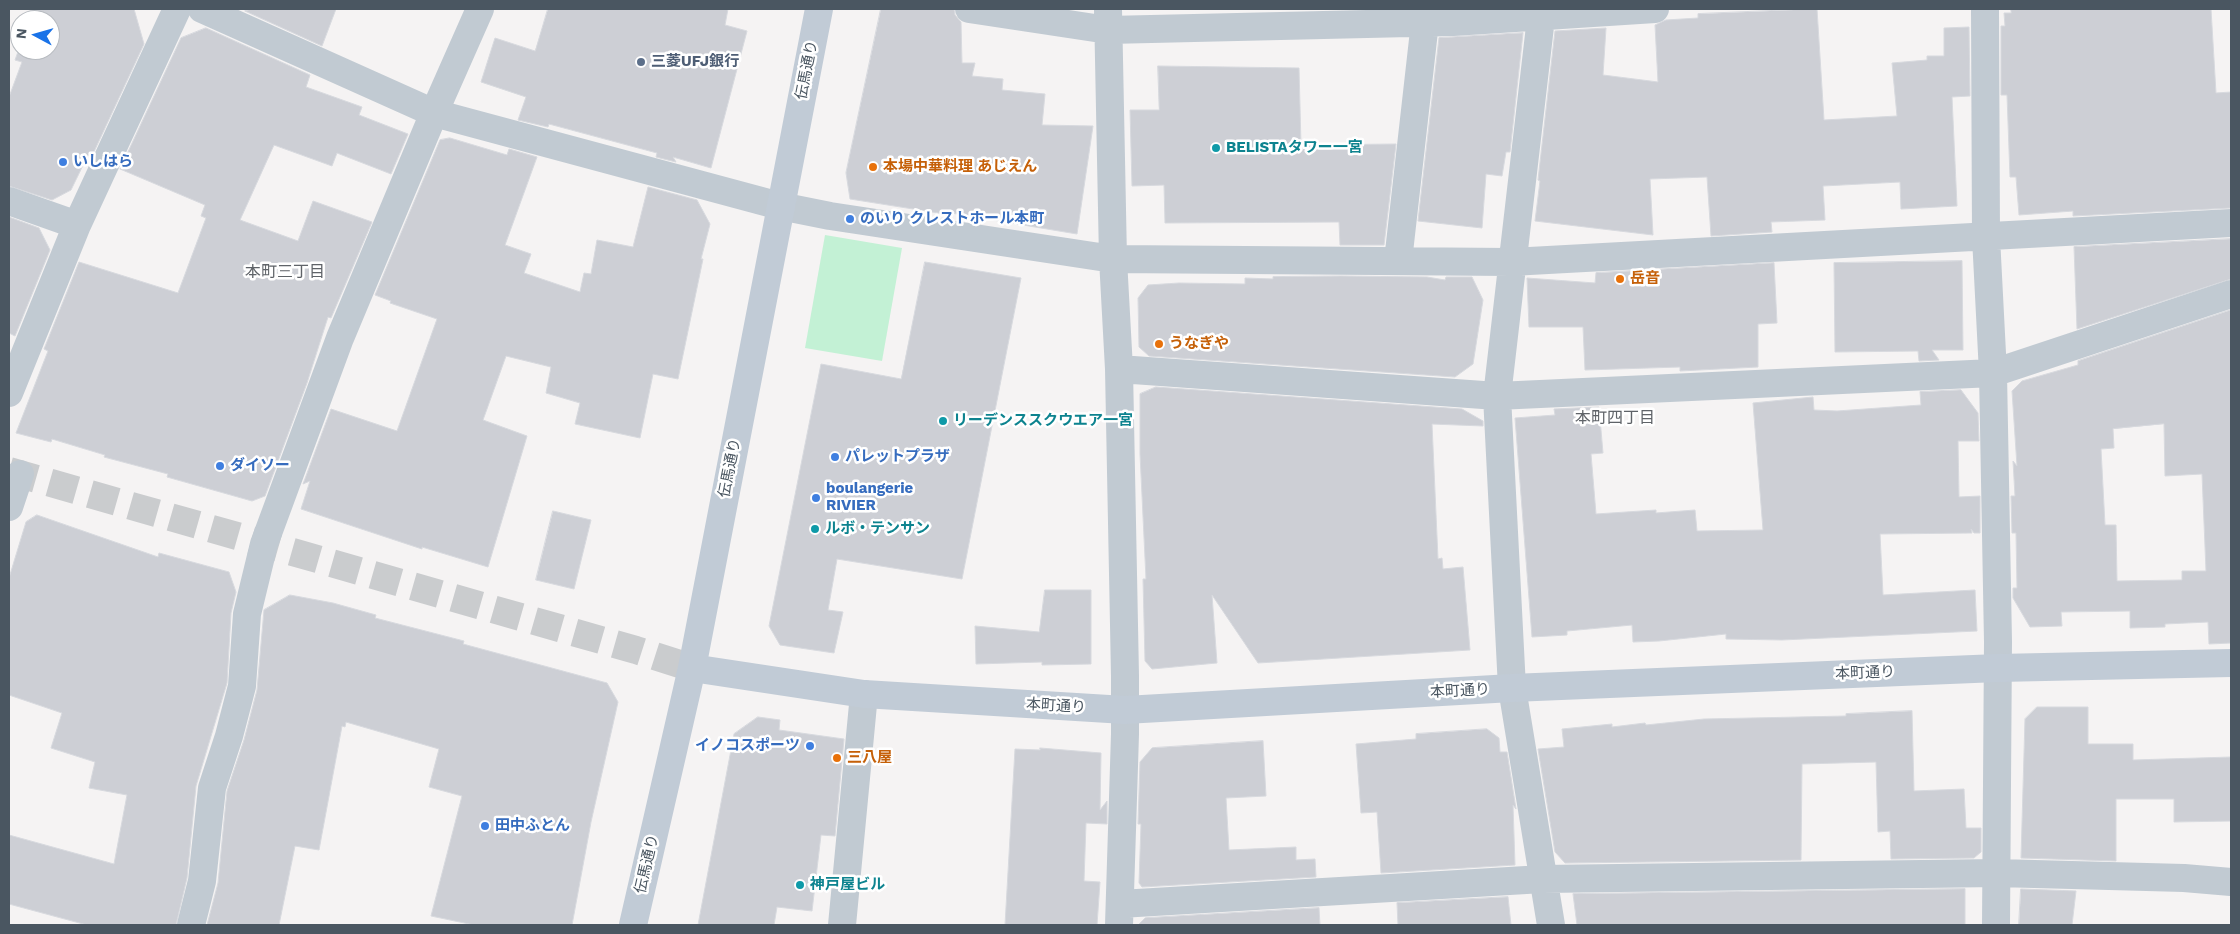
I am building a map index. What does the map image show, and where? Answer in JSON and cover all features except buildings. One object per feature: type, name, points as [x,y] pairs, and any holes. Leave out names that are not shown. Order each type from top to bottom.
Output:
[{"type":"street","points":[[9,393],[77,225],[177,9]]},
{"type":"street","points":[[202,9],[434,113],[780,206],[830,216],[1113,259],[1511,262],[2231,223]]},
{"type":"street","points":[[191,925],[202,881],[212,788],[229,736],[242,686],[247,614],[264,544],[340,338],[434,113],[480,9]]},
{"type":"street","name":"伝馬通り","points":[[633,925],[692,668],[819,9]]},
{"type":"street","points":[[970,9],[1108,20],[1425,22],[1541,12],[1655,9]]},
{"type":"street","points":[[1985,9],[1986,237],[1993,373],[1998,668],[1996,925]]},
{"type":"street","points":[[1541,12],[1497,396],[1512,688],[1551,925]]},
{"type":"street","points":[[1108,20],[1113,259],[1119,369],[1125,710],[1120,915],[1543,879],[1997,873],[2184,878],[2231,882]]},
{"type":"street","points":[[1398,261],[1425,22]]},
{"type":"street","points":[[9,201],[77,225]]},
{"type":"street","points":[[1119,369],[1497,396],[1993,373],[2231,294]]},
{"type":"street","points":[[9,507],[20,474]]},
{"type":"street","name":"本町通り","points":[[692,668],[864,694],[1125,710],[1512,688],[1998,668],[2231,663]]},
{"type":"street","points":[[842,925],[864,694]]},
{"type":"green space","points":[[825,235],[902,248],[882,361],[805,348]]},
{"type":"tunnel","points":[[9,471],[636,650],[692,668]]},
{"type":"place","name":"三菱UFJ銀行","points":[[641,62]]},
{"type":"place","name":"BELISTAタワー一宮","points":[[1216,148]]},
{"type":"place","name":"いしはら","points":[[63,162]]},
{"type":"place","name":"本場中華料理 あじえん","points":[[873,167]]},
{"type":"place","name":"のいり クレストホール本町","points":[[850,219]]},
{"type":"place","name":"岳音","points":[[1620,279]]},
{"type":"place","name":"うなぎや","points":[[1159,344]]},
{"type":"place","name":"リーデンススクウエア一宮","points":[[943,421]]},
{"type":"place","name":"パレットプラザ","points":[[835,457]]},
{"type":"place","name":"ダイソー","points":[[220,466]]},
{"type":"place","name":"boulangerie RIVIER","points":[[816,498]]},
{"type":"place","name":"ルボ・テンサン","points":[[815,529]]},
{"type":"place","name":"イノコスポーツ","points":[[810,746]]},
{"type":"place","name":"三八屋","points":[[837,758]]},
{"type":"place","name":"田中ふとん","points":[[485,826]]},
{"type":"place","name":"神戸屋ビル","points":[[800,885]]},
{"type":"district","name":"本町三丁目","points":[[285,272]]},
{"type":"district","name":"本町四丁目","points":[[1615,418]]}]
